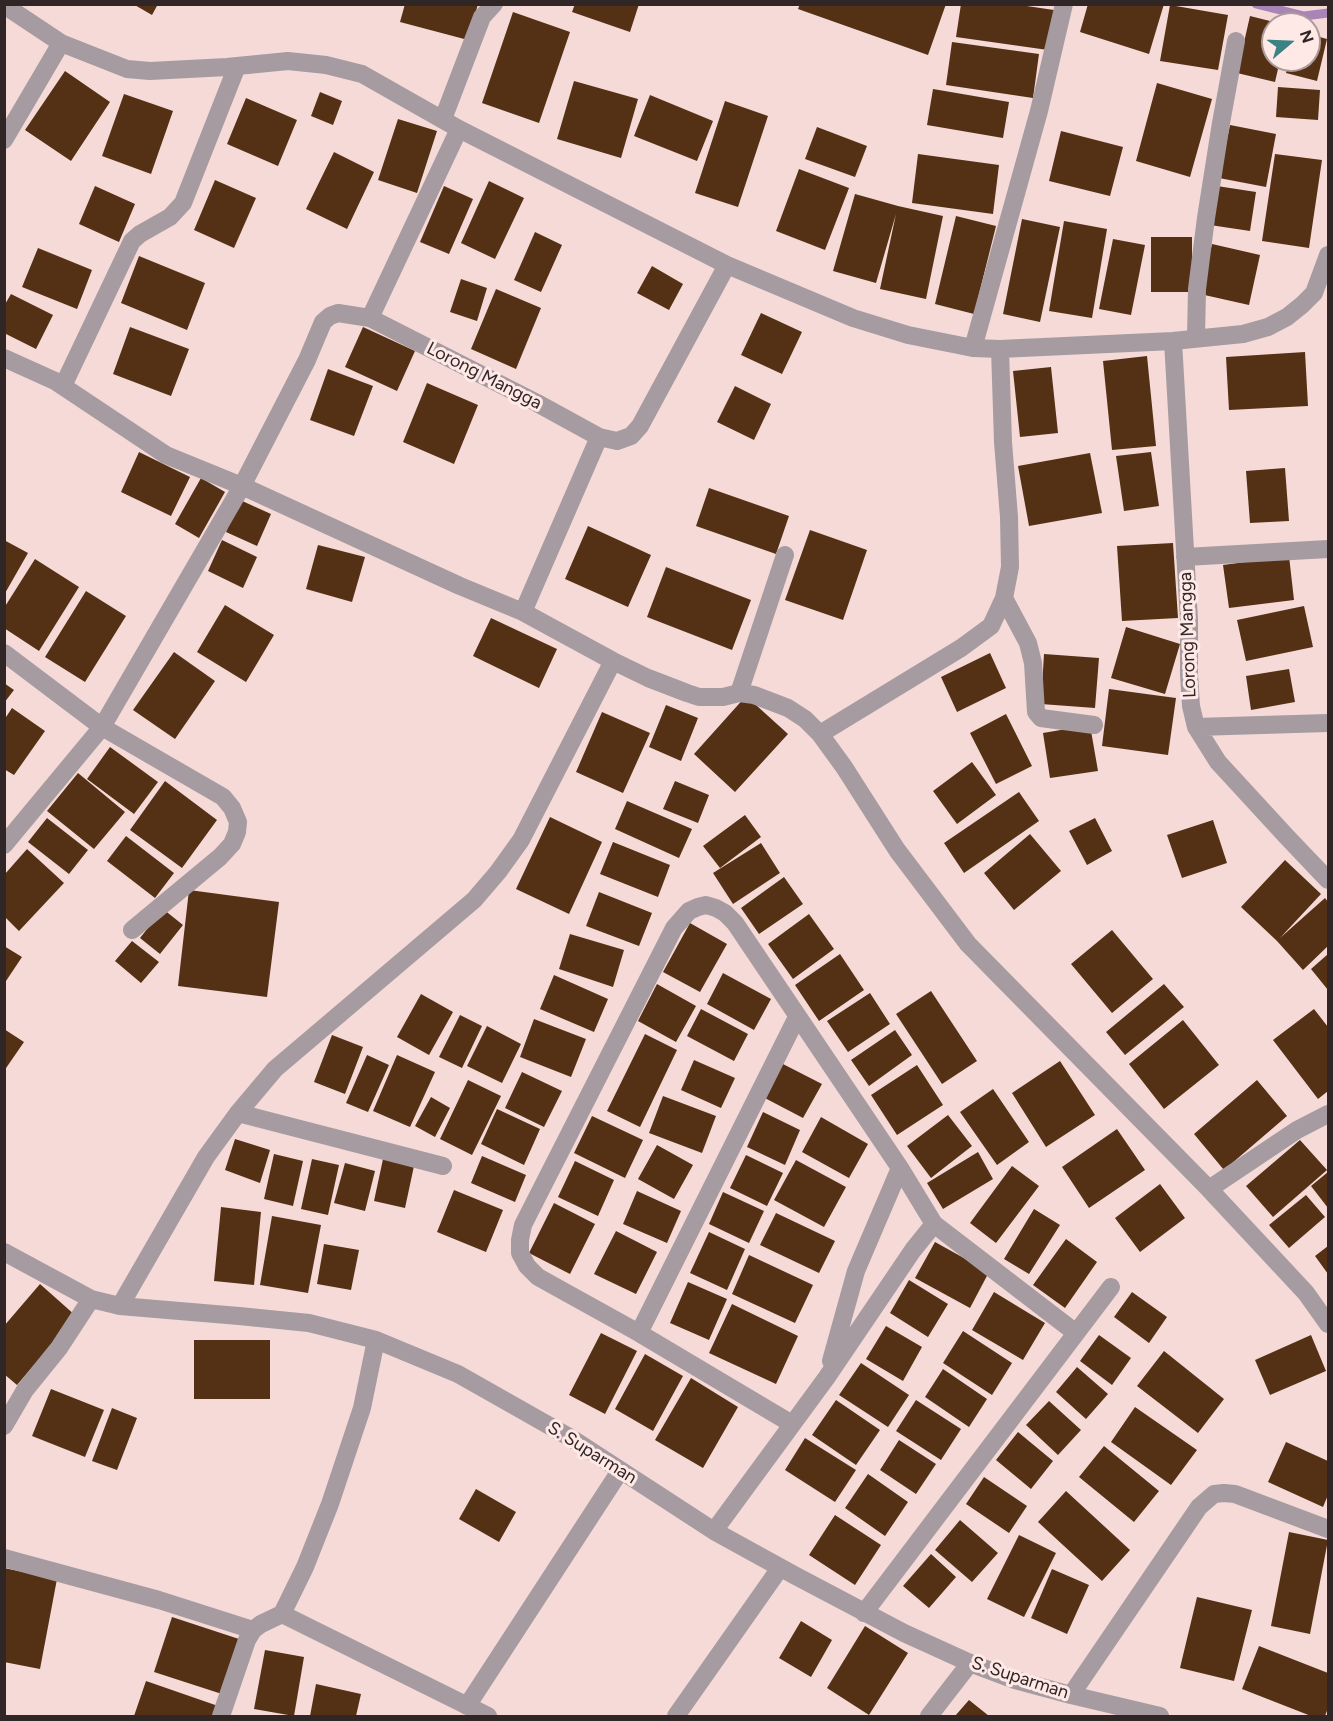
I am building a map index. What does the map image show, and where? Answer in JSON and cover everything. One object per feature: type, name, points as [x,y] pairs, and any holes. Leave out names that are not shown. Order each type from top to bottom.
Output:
[{"type":"street","points":[[443,119],[483,17],[494,4]]},
{"type":"street","points":[[4,5],[61,43],[127,69],[150,71],[288,61],[326,65],[362,74],[459,129],[727,265],[853,318],[908,334],[973,348],[1000,349],[1173,341],[1244,334],[1268,327],[1287,317],[1321,293],[1329,255]]},
{"type":"street","points":[[973,348],[1039,111],[1059,5]]},
{"type":"street","points":[[1196,338],[1197,289],[1206,218],[1236,41]]},
{"type":"street","points":[[4,140],[61,43]]},
{"type":"street","points":[[63,386],[132,241],[140,234],[170,218],[183,202],[237,66]]},
{"type":"street","points":[[370,318],[459,129]]},
{"type":"street","name":"Lorong Mangga","points":[[4,845],[102,727],[242,486],[307,360],[323,322],[330,316],[338,313],[370,318],[599,437],[617,441],[631,436],[640,426],[727,265]]},
{"type":"street","name":"Lorong Mangga","points":[[1173,341],[1190,620],[1189,685],[1196,728],[1218,762],[1329,880]]},
{"type":"street","points":[[820,734],[962,648],[990,626],[1004,598],[1010,567],[1000,349]]},
{"type":"street","points":[[4,358],[63,386],[166,455],[242,486],[522,612],[648,678],[687,693],[711,697],[739,693],[754,695],[788,708],[805,719],[820,734],[844,767],[897,850],[968,944],[1209,1189],[1306,1293],[1329,1324]]},
{"type":"street","points":[[522,612],[599,437]]},
{"type":"street","points":[[1185,557],[1329,549]]},
{"type":"street","points":[[739,693],[785,555]]},
{"type":"street","points":[[1004,598],[1028,643],[1033,663],[1036,712],[1041,718],[1094,725]]},
{"type":"street","points":[[4,653],[102,727],[223,797],[232,808],[238,822],[232,844],[220,857],[132,930]]},
{"type":"street","points":[[120,1306],[206,1157],[238,1113],[275,1069],[450,922],[474,900],[498,872],[520,840],[613,661]]},
{"type":"street","points":[[1196,728],[1329,723]]},
{"type":"street","points":[[792,1424],[639,1333],[538,1277],[527,1266],[520,1253],[523,1225],[674,928],[689,911],[706,905],[725,913],[735,924],[900,1168],[934,1224],[1076,1333]]},
{"type":"street","points":[[639,1333],[797,1017]]},
{"type":"street","points":[[238,1113],[443,1166]]},
{"type":"street","points":[[1209,1189],[1297,1130],[1329,1114]]},
{"type":"street","points":[[827,1377],[856,1271],[900,1168]]},
{"type":"street","points":[[714,1531],[827,1377],[913,1250],[934,1224]]},
{"type":"street","name":"S. Suparman","points":[[4,1252],[91,1299],[120,1306],[309,1323],[376,1340],[458,1374],[571,1438],[714,1531],[904,1633],[970,1663],[1015,1680],[1160,1716]]},
{"type":"street","points":[[864,1612],[1111,1287]]},
{"type":"street","points":[[4,1426],[26,1390],[91,1299]]},
{"type":"street","points":[[282,1614],[305,1567],[330,1504],[362,1408],[376,1340]]},
{"type":"street","points":[[467,1706],[620,1471]]},
{"type":"street","points":[[1071,1695],[1199,1507],[1214,1494],[1224,1492],[1235,1494],[1329,1529]]},
{"type":"street","points":[[4,1558],[159,1600],[253,1630]]},
{"type":"street","points":[[676,1716],[780,1568]]},
{"type":"street","points":[[221,1716],[243,1651],[253,1630],[270,1618],[282,1614],[488,1716]]},
{"type":"street","points":[[929,1716],[970,1663]]},
{"type":"building","points":[[133,4],[158,4],[152,15]]},
{"type":"building","points":[[405,4],[478,4],[468,40],[400,22]]},
{"type":"building","points":[[575,4],[639,4],[630,32],[572,12]]},
{"type":"building","points":[[800,4],[946,4],[928,55],[798,9]]},
{"type":"building","points":[[961,4],[1013,4],[1054,10],[1048,50],[956,37]]},
{"type":"building","points":[[1088,4],[1164,4],[1149,54],[1080,32]]},
{"type":"building","points":[[1170,5],[1228,15],[1218,70],[1160,61]]},
{"type":"building","points":[[513,12],[570,32],[539,123],[482,103]]},
{"type":"building","points":[[1250,16],[1261,19],[1261,72],[1277,72],[1275,82],[1237,73]]},
{"type":"building","points":[[1321,37],[1327,39],[1321,64]]},
{"type":"building","points":[[952,42],[1039,54],[1033,98],[946,85]]},
{"type":"building","points":[[65,71],[110,102],[71,161],[25,130]]},
{"type":"building","points":[[1286,72],[1319,72],[1317,81]]},
{"type":"building","points":[[574,81],[638,99],[621,158],[557,139]]},
{"type":"building","points":[[1157,83],[1212,99],[1190,177],[1136,161]]},
{"type":"building","points":[[1278,87],[1320,90],[1318,120],[1276,117]]},
{"type":"building","points":[[933,89],[1009,102],[1003,138],[927,125]]},
{"type":"building","points":[[320,92],[342,101],[333,125],[311,116]]},
{"type":"building","points":[[124,94],[173,111],[151,174],[102,156]]},
{"type":"building","points":[[650,95],[713,121],[697,161],[634,136]]},
{"type":"building","points":[[246,98],[297,120],[278,166],[227,144]]},
{"type":"building","points":[[725,101],[768,116],[738,207],[695,193]]},
{"type":"building","points":[[398,119],[437,131],[417,193],[378,180]]},
{"type":"building","points":[[1230,125],[1276,134],[1266,187],[1219,178]]},
{"type":"building","points":[[817,127],[867,146],[855,177],[805,159]]},
{"type":"building","points":[[1061,131],[1123,147],[1110,196],[1049,181]]},
{"type":"building","points":[[334,152],[374,172],[347,229],[306,209]]},
{"type":"building","points":[[918,154],[999,165],[993,214],[912,203]]},
{"type":"building","points":[[1275,154],[1322,160],[1309,248],[1262,241]]},
{"type":"building","points":[[799,169],[849,188],[825,250],[776,231]]},
{"type":"building","points":[[215,180],[256,198],[234,248],[194,230]]},
{"type":"building","points":[[489,181],[524,198],[495,259],[461,243]]},
{"type":"building","points":[[95,186],[135,204],[119,242],[79,224]]},
{"type":"building","points":[[444,186],[473,199],[449,254],[420,242]]},
{"type":"building","points":[[1217,186],[1256,192],[1250,231],[1210,225]]},
{"type":"building","points":[[855,194],[943,216],[926,299],[880,289],[896,214],[876,283],[833,271]]},
{"type":"building","points":[[956,216],[996,226],[974,314],[935,304]]},
{"type":"building","points":[[1022,219],[1060,227],[1040,322],[1003,314]]},
{"type":"building","points":[[1064,221],[1107,229],[1092,318],[1049,311]]},
{"type":"building","points":[[535,232],[562,245],[541,292],[514,280]]},
{"type":"building","points":[[1151,237],[1192,237],[1192,292],[1151,292]]},
{"type":"building","points":[[1113,239],[1145,245],[1131,315],[1099,309]]},
{"type":"building","points":[[1212,244],[1260,255],[1249,305],[1200,294]]},
{"type":"building","points":[[38,248],[92,270],[77,309],[22,287]]},
{"type":"building","points":[[139,256],[205,283],[187,330],[121,303]]},
{"type":"building","points":[[652,266],[683,284],[669,310],[637,293]]},
{"type":"building","points":[[461,279],[487,288],[477,321],[450,312]]},
{"type":"building","points":[[496,289],[541,308],[516,369],[471,349]]},
{"type":"building","points":[[11,294],[53,315],[36,349],[4,333],[4,306]]},
{"type":"building","points":[[761,313],[802,332],[782,374],[741,355]]},
{"type":"building","points":[[130,327],[189,349],[171,396],[113,374]]},
{"type":"building","points":[[363,327],[415,351],[397,391],[345,367]]},
{"type":"building","points":[[1305,352],[1308,406],[1229,410],[1226,357]]},
{"type":"building","points":[[1147,356],[1156,446],[1112,450],[1103,361]]},
{"type":"building","points":[[1051,367],[1058,433],[1020,437],[1013,371]]},
{"type":"building","points":[[328,369],[373,386],[354,436],[310,420]]},
{"type":"building","points":[[427,383],[478,405],[454,464],[403,442]]},
{"type":"building","points":[[735,386],[771,404],[754,440],[717,422]]},
{"type":"building","points":[[139,452],[190,477],[171,516],[121,492]]},
{"type":"building","points":[[1151,452],[1159,506],[1124,511],[1116,456]]},
{"type":"building","points":[[1090,453],[1102,513],[1029,526],[1018,466]]},
{"type":"building","points":[[1285,468],[1289,521],[1250,523],[1246,471]]},
{"type":"building","points":[[201,478],[225,492],[199,538],[175,524]]},
{"type":"building","points":[[709,488],[789,516],[776,554],[696,526]]},
{"type":"building","points":[[240,500],[271,514],[257,546],[226,532]]},
{"type":"building","points":[[588,526],[651,555],[628,607],[565,579]]},
{"type":"building","points":[[810,530],[867,550],[843,620],[785,600]]},
{"type":"building","points":[[4,540],[28,553],[4,595]]},
{"type":"building","points":[[222,540],[257,557],[243,588],[208,571]]},
{"type":"building","points":[[1173,543],[1178,618],[1122,621],[1117,546]]},
{"type":"building","points":[[318,545],[365,557],[352,602],[306,589]]},
{"type":"building","points":[[1289,556],[1294,600],[1229,608],[1223,565]]},
{"type":"building","points":[[35,559],[79,587],[39,651],[4,628],[4,608]]},
{"type":"building","points":[[666,567],[751,600],[732,650],[647,617]]},
{"type":"building","points":[[86,591],[126,616],[85,682],[45,657]]},
{"type":"building","points":[[225,605],[274,635],[246,682],[197,652]]},
{"type":"building","points":[[1304,606],[1313,647],[1246,661],[1237,620]]},
{"type":"building","points":[[491,618],[557,649],[539,688],[473,656]]},
{"type":"building","points":[[1126,627],[1180,644],[1165,694],[1111,678]]},
{"type":"building","points":[[174,652],[215,681],[175,739],[133,710]]},
{"type":"building","points":[[990,653],[1006,688],[957,712],[941,677]]},
{"type":"building","points":[[1044,654],[1099,658],[1095,708],[1041,704]]},
{"type":"building","points":[[1289,669],[1295,702],[1251,710],[1246,676]]},
{"type":"building","points":[[4,683],[14,690],[4,703]]},
{"type":"building","points":[[1109,689],[1176,698],[1168,755],[1102,746]]},
{"type":"building","points":[[746,696],[788,734],[735,792],[694,754]]},
{"type":"building","points":[[666,705],[698,718],[681,761],[649,747]]},
{"type":"building","points":[[12,708],[45,731],[14,775],[4,769],[4,720]]},
{"type":"building","points":[[602,712],[650,733],[623,793],[576,772]]},
{"type":"building","points":[[1006,714],[1032,766],[996,784],[970,733]]},
{"type":"building","points":[[1090,725],[1098,771],[1050,778],[1043,733]]},
{"type":"building","points":[[110,747],[158,782],[134,814],[87,779]]},
{"type":"building","points":[[972,762],[996,795],[957,824],[933,791]]},
{"type":"building","points":[[78,773],[125,812],[94,849],[47,811]]},
{"type":"building","points":[[165,781],[217,820],[182,868],[130,830]]},
{"type":"building","points":[[675,781],[709,795],[698,823],[663,809]]},
{"type":"building","points":[[1019,792],[1039,821],[964,873],[944,843]]},
{"type":"building","points":[[627,801],[692,829],[679,858],[615,829]]},
{"type":"building","points":[[745,815],[761,837],[720,868],[703,846]]},
{"type":"building","points":[[550,817],[602,842],[569,914],[516,889]]},
{"type":"building","points":[[47,818],[88,850],[69,874],[28,842]]},
{"type":"building","points":[[1095,818],[1112,851],[1087,865],[1069,831]]},
{"type":"building","points":[[1213,820],[1227,863],[1182,878],[1167,835]]},
{"type":"building","points":[[1030,834],[1061,871],[1014,910],[984,873]]},
{"type":"building","points":[[126,836],[174,873],[155,898],[107,861]]},
{"type":"building","points":[[613,842],[670,865],[658,897],[600,874]]},
{"type":"building","points":[[761,843],[780,873],[733,904],[713,873]]},
{"type":"building","points":[[27,849],[64,883],[19,931],[5,917],[5,874]]},
{"type":"building","points":[[1285,860],[1321,894],[1280,938],[1325,898],[1328,902],[1328,946],[1303,970],[1277,941],[1241,907]]},
{"type":"building","points":[[784,877],[803,904],[759,934],[741,908]]},
{"type":"building","points":[[189,890],[279,902],[267,997],[178,986]]},
{"type":"building","points":[[599,892],[652,913],[639,946],[586,926]]},
{"type":"building","points":[[163,909],[183,925],[160,954],[140,938]]},
{"type":"building","points":[[809,914],[834,949],[793,979],[768,944]]},
{"type":"building","points":[[690,923],[727,944],[700,992],[663,972]]},
{"type":"building","points":[[1112,930],[1153,979],[1112,1013],[1071,964]]},
{"type":"building","points":[[570,934],[624,950],[613,987],[559,969]]},
{"type":"building","points":[[132,941],[159,962],[141,983],[115,961]]},
{"type":"building","points":[[4,946],[22,957],[4,984]]},
{"type":"building","points":[[840,954],[864,990],[819,1021],[795,985]]},
{"type":"building","points":[[1328,954],[1328,990],[1311,969]]},
{"type":"building","points":[[723,973],[771,999],[754,1030],[707,1004]]},
{"type":"building","points":[[554,975],[608,999],[594,1032],[540,1009]]},
{"type":"building","points":[[657,984],[696,1006],[676,1042],[638,1021]]},
{"type":"building","points":[[1164,984],[1184,1007],[1125,1055],[1106,1032]]},
{"type":"building","points":[[931,991],[977,1061],[942,1084],[896,1014]]},
{"type":"building","points":[[870,993],[890,1024],[848,1052],[827,1021]]},
{"type":"building","points":[[421,994],[453,1012],[429,1055],[397,1037]]},
{"type":"building","points":[[701,1009],[748,1034],[734,1061],[687,1036]]},
{"type":"building","points":[[1314,1009],[1328,1027],[1328,1091],[1318,1099],[1273,1040]]},
{"type":"building","points":[[460,1015],[482,1026],[462,1068],[439,1057]]},
{"type":"building","points":[[534,1019],[586,1039],[571,1077],[520,1057]]},
{"type":"building","points":[[1183,1020],[1219,1065],[1164,1109],[1129,1064]]},
{"type":"building","points":[[487,1026],[521,1044],[502,1083],[467,1066]]},
{"type":"building","points":[[4,1029],[24,1042],[4,1071]]},
{"type":"building","points":[[895,1030],[912,1055],[869,1086],[851,1060]]},
{"type":"building","points":[[645,1034],[677,1050],[640,1127],[607,1111]]},
{"type":"building","points":[[332,1035],[363,1047],[345,1094],[314,1082]]},
{"type":"building","points":[[367,1055],[389,1065],[368,1112],[346,1103]]},
{"type":"building","points":[[397,1055],[435,1072],[410,1127],[373,1111]]},
{"type":"building","points":[[694,1060],[735,1078],[721,1108],[681,1090]]},
{"type":"building","points":[[1060,1061],[1095,1115],[1046,1147],[1012,1093]]},
{"type":"building","points":[[779,1062],[822,1084],[803,1118],[761,1096]]},
{"type":"building","points":[[917,1065],[943,1105],[897,1135],[871,1095]]},
{"type":"building","points":[[522,1072],[562,1091],[544,1127],[505,1108]]},
{"type":"building","points":[[468,1080],[501,1096],[472,1155],[440,1139]]},
{"type":"building","points":[[1257,1080],[1287,1116],[1224,1170],[1194,1134]]},
{"type":"building","points":[[993,1089],[1029,1142],[997,1165],[960,1112]]},
{"type":"building","points":[[663,1096],[716,1116],[702,1153],[649,1133]]},
{"type":"building","points":[[431,1097],[450,1108],[435,1137],[415,1126]]},
{"type":"building","points":[[497,1109],[540,1129],[524,1165],[481,1144]]},
{"type":"building","points":[[763,1112],[800,1130],[785,1165],[747,1147]]},
{"type":"building","points":[[948,1115],[972,1146],[931,1178],[907,1146]]},
{"type":"building","points":[[592,1116],[643,1140],[625,1178],[574,1153]]},
{"type":"building","points":[[821,1117],[868,1144],[849,1178],[802,1152]]},
{"type":"building","points":[[1117,1129],[1145,1170],[1089,1208],[1062,1167]]},
{"type":"building","points":[[235,1139],[270,1150],[260,1183],[225,1170]]},
{"type":"building","points":[[1300,1140],[1327,1170],[1273,1217],[1246,1186]]},
{"type":"building","points":[[657,1145],[693,1165],[674,1199],[638,1179]]},
{"type":"building","points":[[978,1152],[993,1179],[943,1209],[927,1183]]},
{"type":"building","points":[[274,1154],[303,1161],[293,1206],[264,1199]]},
{"type":"building","points":[[746,1155],[783,1173],[767,1206],[730,1188]]},
{"type":"building","points":[[482,1156],[526,1175],[515,1202],[471,1183]]},
{"type":"building","points":[[312,1159],[339,1165],[328,1215],[301,1209]]},
{"type":"building","points":[[383,1159],[414,1166],[405,1208],[374,1201]]},
{"type":"building","points":[[796,1160],[846,1187],[824,1227],[774,1200]]},
{"type":"building","points":[[575,1161],[614,1180],[598,1216],[558,1197]]},
{"type":"building","points":[[345,1163],[375,1171],[365,1211],[334,1203]]},
{"type":"building","points":[[1012,1166],[1039,1186],[996,1243],[970,1223]]},
{"type":"building","points":[[1328,1172],[1328,1208],[1311,1186]]},
{"type":"building","points":[[1160,1184],[1185,1218],[1140,1252],[1115,1218]]},
{"type":"building","points":[[454,1190],[503,1210],[486,1252],[437,1232]]},
{"type":"building","points":[[637,1191],[681,1211],[667,1243],[623,1224]]},
{"type":"building","points":[[723,1192],[764,1211],[749,1243],[709,1224]]},
{"type":"building","points":[[1306,1195],[1325,1217],[1289,1248],[1269,1225]]},
{"type":"building","points":[[554,1203],[595,1224],[570,1274],[529,1253]]},
{"type":"building","points":[[221,1207],[261,1212],[254,1285],[214,1281]]},
{"type":"building","points":[[1034,1209],[1060,1225],[1029,1274],[1004,1259]]},
{"type":"building","points":[[776,1213],[835,1241],[819,1273],[760,1245]]},
{"type":"building","points":[[272,1216],[321,1225],[308,1293],[260,1285]]},
{"type":"building","points":[[616,1231],[657,1252],[636,1294],[594,1274]]},
{"type":"building","points":[[709,1232],[745,1249],[727,1290],[690,1273]]},
{"type":"building","points":[[1066,1239],[1097,1262],[1065,1308],[1033,1285]]},
{"type":"building","points":[[935,1242],[989,1272],[970,1308],[915,1278]]},
{"type":"building","points":[[324,1244],[359,1250],[351,1290],[317,1284]]},
{"type":"building","points":[[1328,1246],[1328,1274],[1315,1256]]},
{"type":"building","points":[[749,1255],[813,1285],[795,1323],[732,1294]]},
{"type":"building","points":[[909,1280],[948,1304],[928,1337],[890,1313]]},
{"type":"building","points":[[688,1282],[727,1299],[709,1340],[670,1323]]},
{"type":"building","points":[[40,1284],[76,1316],[17,1385],[4,1374],[4,1326]]},
{"type":"building","points":[[994,1292],[1045,1323],[1023,1360],[972,1330]]},
{"type":"building","points":[[1132,1292],[1167,1317],[1149,1343],[1114,1317]]},
{"type":"building","points":[[732,1304],[798,1336],[776,1384],[709,1353]]},
{"type":"building","points":[[886,1326],[922,1347],[903,1381],[866,1359]]},
{"type":"building","points":[[963,1331],[1012,1363],[992,1395],[943,1363]]},
{"type":"building","points":[[601,1333],[637,1351],[605,1414],[569,1395]]},
{"type":"building","points":[[1099,1335],[1131,1358],[1112,1385],[1080,1361]]},
{"type":"building","points":[[1311,1335],[1326,1371],[1270,1395],[1255,1360]]},
{"type":"building","points":[[194,1340],[270,1340],[270,1399],[194,1399]]},
{"type":"building","points":[[1164,1351],[1224,1399],[1198,1433],[1137,1386]]},
{"type":"building","points":[[645,1354],[683,1376],[653,1431],[615,1409]]},
{"type":"building","points":[[861,1363],[909,1395],[888,1427],[839,1395]]},
{"type":"building","points":[[1077,1367],[1108,1394],[1086,1419],[1056,1392]]},
{"type":"building","points":[[943,1369],[987,1399],[969,1427],[925,1397]]},
{"type":"building","points":[[691,1378],[738,1407],[703,1468],[655,1440]]},
{"type":"building","points":[[51,1389],[104,1410],[85,1457],[32,1436]]},
{"type":"building","points":[[836,1400],[880,1430],[856,1465],[812,1435]]},
{"type":"building","points":[[916,1400],[961,1429],[941,1460],[896,1431]]},
{"type":"building","points":[[1049,1401],[1081,1430],[1058,1455],[1026,1425]]},
{"type":"building","points":[[1135,1407],[1197,1450],[1171,1485],[1111,1442]]},
{"type":"building","points":[[112,1408],[137,1418],[117,1470],[92,1461]]},
{"type":"building","points":[[1018,1432],[1053,1461],[1031,1489],[996,1460]]},
{"type":"building","points":[[805,1438],[856,1470],[835,1502],[785,1470]]},
{"type":"building","points":[[899,1440],[936,1464],[916,1494],[880,1470]]},
{"type":"building","points":[[1286,1442],[1328,1461],[1328,1495],[1323,1507],[1268,1482]]},
{"type":"building","points":[[1104,1446],[1159,1491],[1134,1522],[1079,1477]]},
{"type":"building","points":[[868,1474],[908,1502],[885,1536],[845,1508]]},
{"type":"building","points":[[984,1477],[1027,1506],[1009,1533],[966,1504]]},
{"type":"building","points":[[476,1489],[516,1512],[499,1542],[459,1519]]},
{"type":"building","points":[[1066,1491],[1130,1550],[1102,1581],[1038,1522]]},
{"type":"building","points":[[835,1515],[881,1545],[855,1585],[809,1555]]},
{"type":"building","points":[[960,1520],[998,1553],[972,1582],[935,1550]]},
{"type":"building","points":[[1289,1532],[1328,1540],[1310,1634],[1271,1626]]},
{"type":"building","points":[[1019,1535],[1056,1553],[1024,1617],[987,1599]]},
{"type":"building","points":[[931,1554],[956,1577],[929,1608],[903,1586]]},
{"type":"building","points":[[4,1568],[57,1579],[40,1669],[4,1662]]},
{"type":"building","points":[[1052,1569],[1089,1585],[1067,1634],[1031,1618]]},
{"type":"building","points":[[1197,1597],[1252,1610],[1234,1681],[1180,1668]]},
{"type":"building","points":[[172,1617],[242,1640],[225,1695],[154,1672]]},
{"type":"building","points":[[801,1621],[832,1640],[811,1677],[779,1658]]},
{"type":"building","points":[[865,1626],[908,1653],[869,1715],[827,1688]]},
{"type":"building","points":[[1259,1646],[1328,1673],[1328,1708],[1325,1716],[1311,1716],[1242,1689]]},
{"type":"building","points":[[265,1650],[304,1657],[294,1716],[254,1709]]},
{"type":"building","points":[[146,1681],[221,1707],[218,1716],[134,1716]]},
{"type":"building","points":[[316,1684],[361,1694],[356,1716],[310,1716]]},
{"type":"building","points":[[969,1700],[989,1716],[955,1716]]},
{"type":"waterway","points":[[1256,4],[1304,16],[1328,13]]}]
